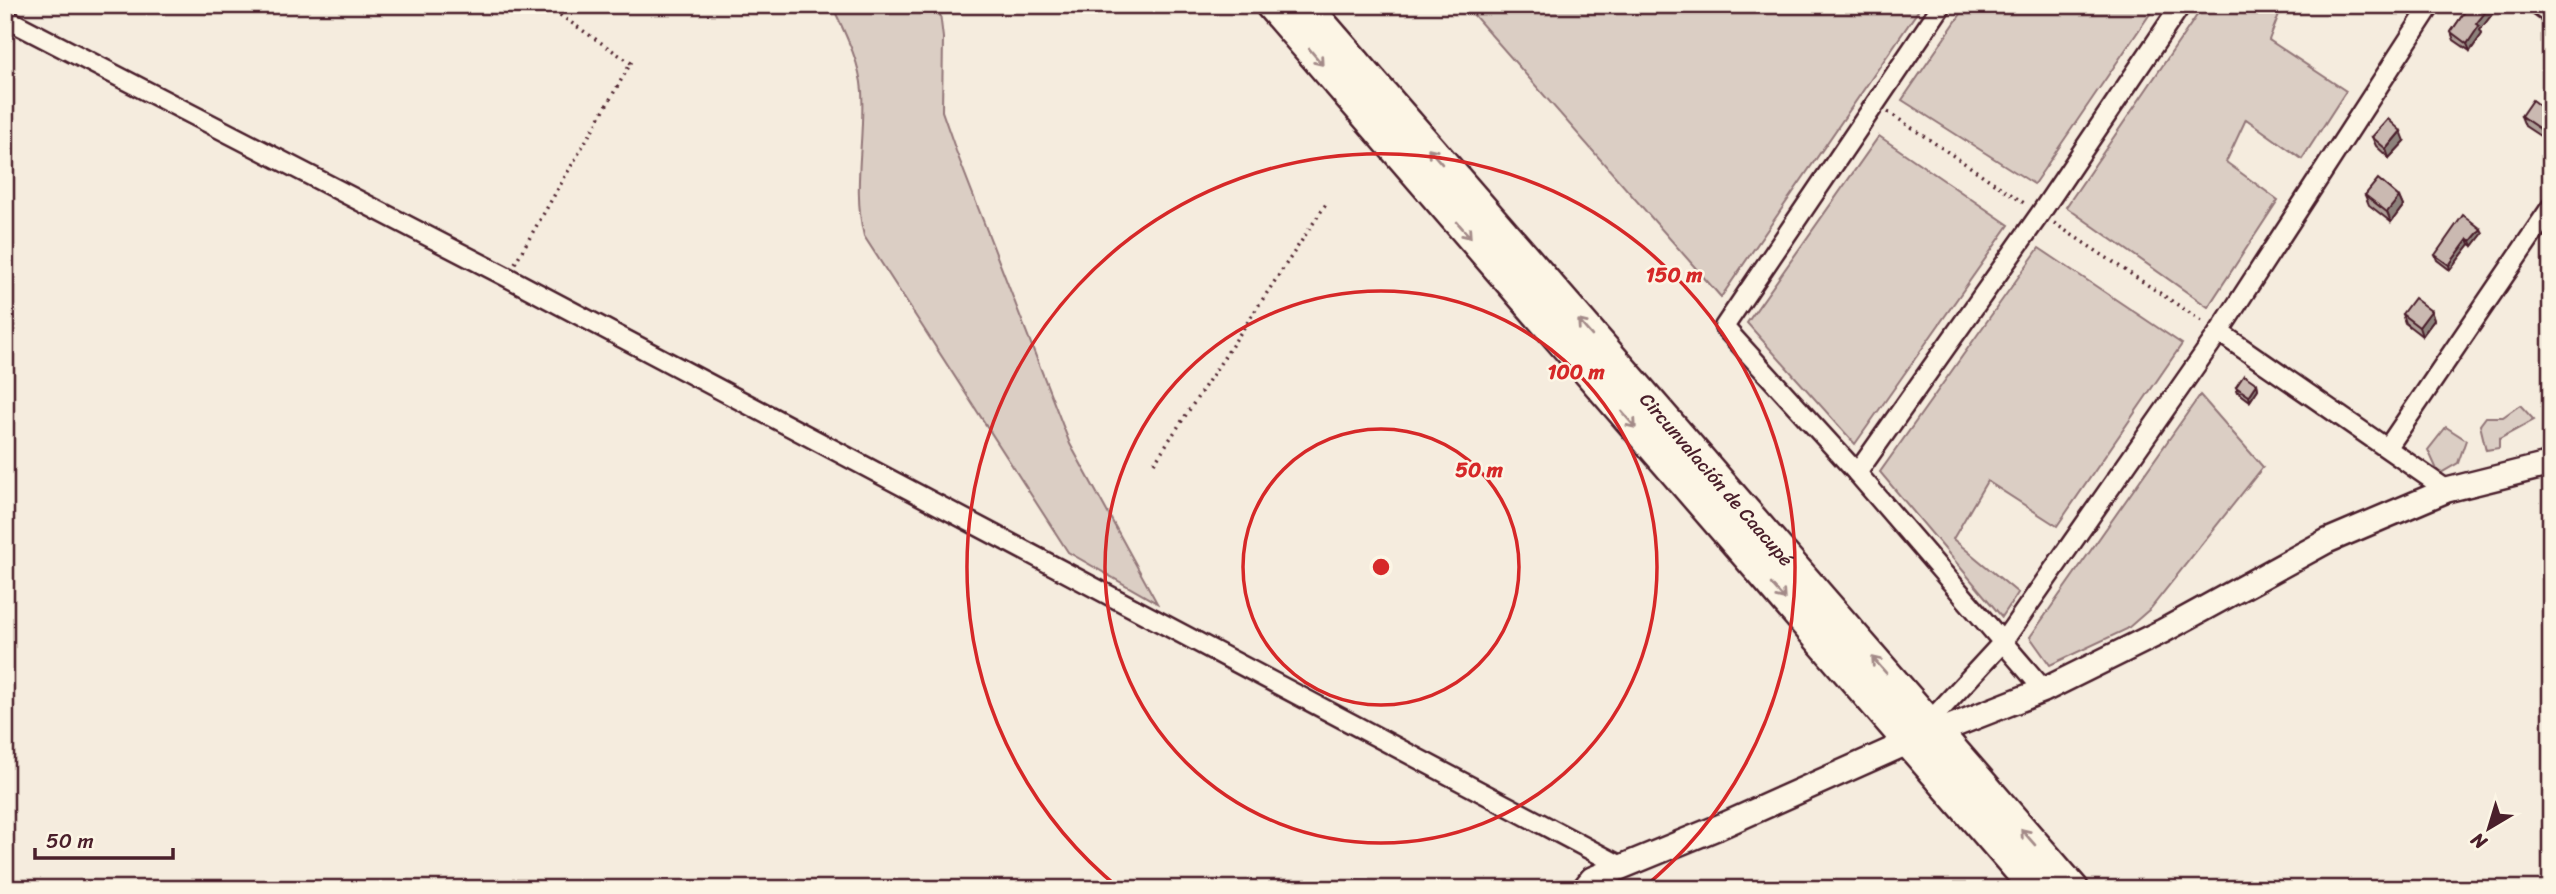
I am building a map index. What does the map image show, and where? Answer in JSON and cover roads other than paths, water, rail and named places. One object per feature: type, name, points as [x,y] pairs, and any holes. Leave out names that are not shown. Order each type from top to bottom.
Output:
[{"type":"highway","name":"Circunvalación de Caacupé","points":[[1271,5],[1925,732],[2073,889]]},
{"type":"highway","name":"Circunvalación de Caacupé","points":[[1305,5],[1925,732],[2036,889]]},
{"type":"street","points":[[1942,5],[1724,327],[1857,473],[2044,690]]},
{"type":"street","points":[[1857,473],[2040,214],[2181,5]]},
{"type":"street","points":[[1925,732],[2002,643],[2218,332],[2431,5]]},
{"type":"street","points":[[2537,5],[2551,15]]},
{"type":"street","points":[[5,18],[507,277],[1623,867]]},
{"type":"street","points":[[2388,447],[2551,207]]},
{"type":"street","points":[[2218,332],[2447,490]]},
{"type":"street","points":[[1584,889],[1592,879],[1925,732],[2044,690],[2163,631],[2327,541],[2447,490],[2551,464]]}]
